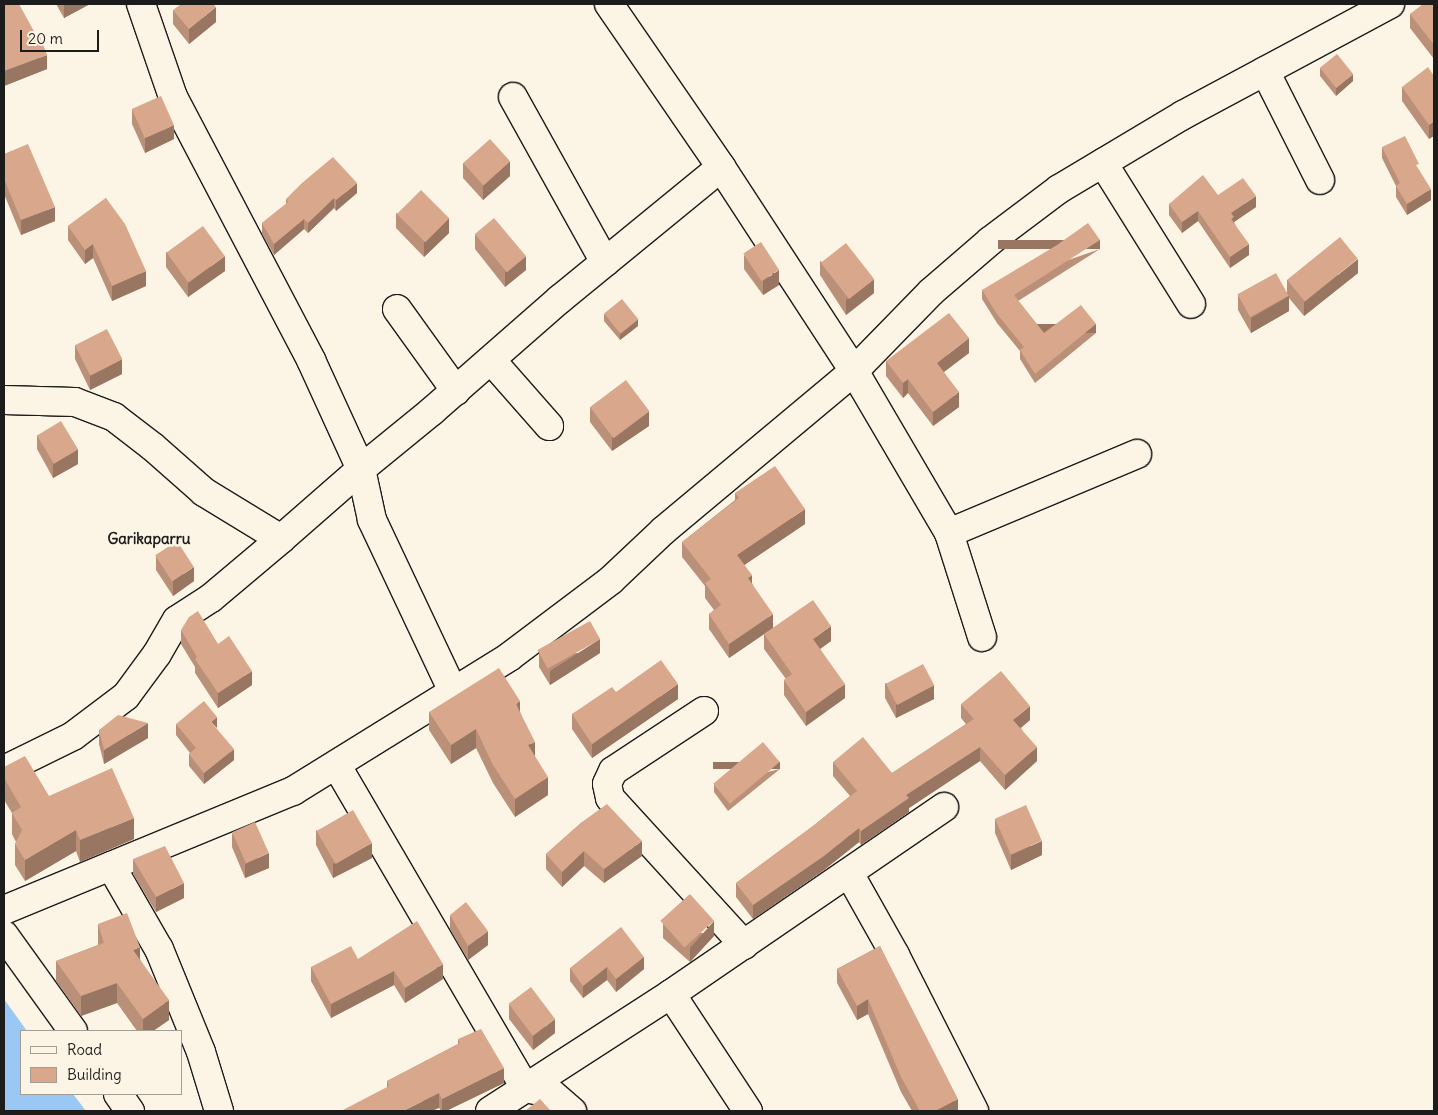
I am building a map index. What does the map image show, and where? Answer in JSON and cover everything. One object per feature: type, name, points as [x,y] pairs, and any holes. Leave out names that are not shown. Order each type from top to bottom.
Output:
[{"type":"street","points":[[141,4],[173,97],[311,360],[361,469],[372,520],[402,578],[453,691]]},
{"type":"street","points":[[610,4],[721,167],[854,371],[949,533],[982,637]]},
{"type":"street","points":[[4,910],[293,791],[337,766],[509,657],[611,580],[670,524],[854,371],[931,292],[990,241],[1059,189],[1184,115],[1390,4]]},
{"type":"street","points":[[1265,71],[1320,180]]},
{"type":"street","points":[[513,97],[605,262]]},
{"type":"street","points":[[1102,163],[1191,304]]},
{"type":"street","points":[[4,770],[73,736],[126,696],[157,654],[177,620],[211,598],[605,262],[721,167]]},
{"type":"street","points":[[398,308],[456,391]]},
{"type":"street","points":[[491,360],[549,426]]},
{"type":"street","points":[[4,400],[75,402],[114,417],[154,447],[204,492],[281,539]]},
{"type":"street","points":[[949,533],[1137,454]]},
{"type":"street","points":[[704,711],[613,771],[607,784],[610,798],[744,945]]},
{"type":"street","points":[[337,766],[525,1088],[551,1093],[572,1111]]},
{"type":"street","points":[[490,1111],[671,994],[944,807]]},
{"type":"street","points":[[111,866],[159,949],[201,1052],[219,1111]]},
{"type":"street","points":[[849,873],[895,955],[974,1111]]},
{"type":"street","points":[[4,935],[72,1030]]},
{"type":"street","points":[[671,994],[748,1111]]},
{"type":"street","points":[[119,1095],[130,1111]]},
{"type":"water","points":[[4,999],[26,1030],[20,1030],[20,1095],[74,1095],[86,1111],[4,1111]]},
{"type":"building","points":[[4,4],[19,4],[36,35],[39,34],[47,55],[4,71]]},
{"type":"building","points":[[181,4],[213,4],[216,7],[189,29],[173,10]]},
{"type":"building","points":[[1423,4],[1434,4],[1434,45],[1410,14]]},
{"type":"building","points":[[1337,54],[1353,74],[1336,88],[1320,68]]},
{"type":"building","points":[[1428,67],[1434,76],[1434,121],[1429,125],[1402,87]]},
{"type":"building","points":[[161,96],[174,125],[145,138],[132,109]]},
{"type":"building","points":[[1405,136],[1419,164],[1416,165],[1431,189],[1407,204],[1396,186],[1400,183],[1382,147]]},
{"type":"building","points":[[490,139],[510,161],[483,185],[463,163]]},
{"type":"building","points":[[28,144],[55,207],[21,220],[4,179],[4,154]]},
{"type":"building","points":[[333,157],[357,183],[336,200],[334,198],[308,223],[304,219],[274,244],[262,223],[288,202],[286,199],[302,183]]},
{"type":"building","points":[[1203,175],[1218,195],[1243,178],[1256,196],[1231,213],[1234,217],[1231,219],[1249,244],[1230,257],[1198,211],[1182,222],[1169,204]]},
{"type":"building","points":[[421,190],[449,218],[425,242],[397,214]]},
{"type":"building","points":[[106,198],[125,224],[146,271],[112,286],[93,244],[85,250],[68,226]]},
{"type":"building","points":[[494,218],[526,256],[507,272],[475,234]]},
{"type":"building","points":[[1088,223],[1100,240],[1014,295],[1044,333],[1081,305],[1096,324],[1035,374],[1020,350],[1024,347],[997,314],[982,290],[1057,245]]},
{"type":"building","points":[[203,226],[225,256],[188,282],[167,252]]},
{"type":"building","points":[[1340,237],[1358,259],[1305,302],[1287,280]]},
{"type":"building","points":[[761,242],[779,270],[761,281],[743,253]]},
{"type":"building","points":[[846,243],[874,279],[849,299],[821,263]]},
{"type":"building","points":[[1276,273],[1289,296],[1250,317],[1238,294]]},
{"type":"building","points":[[622,299],[638,319],[620,334],[604,313]]},
{"type":"building","points":[[949,313],[969,338],[937,363],[959,392],[933,412],[908,379],[903,383],[886,361]]},
{"type":"building","points":[[107,329],[122,359],[90,376],[75,345]]},
{"type":"building","points":[[626,380],[649,411],[614,438],[590,407]]},
{"type":"building","points":[[61,421],[78,449],[54,464],[37,435]]},
{"type":"building","points":[[775,466],[805,509],[737,555],[752,575],[748,578],[773,614],[729,644],[709,614],[721,605],[705,583],[711,579],[682,542],[739,498],[735,493]]},
{"type":"building","points":[[177,541],[194,567],[172,581],[155,555]]},
{"type":"building","points":[[813,600],[831,626],[813,639],[845,684],[806,712],[784,680],[792,674],[764,634]]},
{"type":"building","points":[[198,611],[218,644],[229,636],[252,671],[218,693],[195,659],[197,657],[181,630],[189,617]]},
{"type":"building","points":[[590,621],[600,639],[548,668],[538,650]]},
{"type":"building","points":[[661,660],[678,684],[592,744],[572,714],[612,687],[616,692]]},
{"type":"building","points":[[923,664],[934,685],[897,705],[886,684]]},
{"type":"building","points":[[499,668],[520,701],[516,704],[535,742],[528,745],[548,777],[515,799],[493,765],[476,729],[451,745],[429,712]]},
{"type":"building","points":[[1001,671],[1030,706],[1013,720],[1037,747],[1005,775],[980,747],[906,795],[909,798],[861,831],[859,828],[824,856],[753,905],[736,883],[857,791],[833,762],[863,737],[892,773],[974,719],[961,704]]},
{"type":"building","points":[[204,701],[217,717],[211,722],[234,749],[204,773],[189,754],[196,748],[176,724]]},
{"type":"building","points":[[118,715],[148,723],[104,750],[99,730]]},
{"type":"building","points":[[763,742],[780,762],[730,804],[713,784]]},
{"type":"building","points":[[25,756],[49,796],[112,768],[134,818],[80,840],[76,830],[25,860],[15,844],[22,830],[12,813],[21,807],[4,778],[4,767]]},
{"type":"building","points":[[607,804],[642,841],[604,869],[584,851],[562,872],[546,854],[582,822]]},
{"type":"building","points":[[1026,805],[1042,841],[1011,854],[995,819]]},
{"type":"building","points":[[353,810],[372,843],[336,864],[317,831]]},
{"type":"building","points":[[255,822],[269,853],[246,863],[232,832]]},
{"type":"building","points":[[165,846],[184,883],[156,897],[133,859]]},
{"type":"building","points":[[690,894],[714,921],[684,948],[660,921]]},
{"type":"building","points":[[466,902],[488,931],[468,946],[450,915]]},
{"type":"building","points":[[127,913],[140,947],[133,950],[169,1000],[143,1019],[117,983],[81,996],[56,961],[104,943],[98,924]]},
{"type":"building","points":[[417,921],[443,964],[405,988],[394,971],[331,1004],[311,967],[351,946],[358,959]]},
{"type":"building","points":[[621,927],[644,957],[616,979],[607,967],[583,986],[570,968]]},
{"type":"building","points":[[880,946],[958,1099],[935,1111],[920,1111],[901,1077],[868,999],[857,1006],[837,969]]},
{"type":"building","points":[[531,987],[555,1019],[533,1036],[509,1004]]},
{"type":"building","points":[[481,1029],[504,1068],[442,1099],[439,1093],[403,1111],[341,1111],[389,1086],[387,1081],[460,1043],[458,1039]]},
{"type":"building","points":[[540,1099],[551,1111],[525,1111]]},
{"type":"district","name":"Garikaparru","points":[[149,539]]}]
